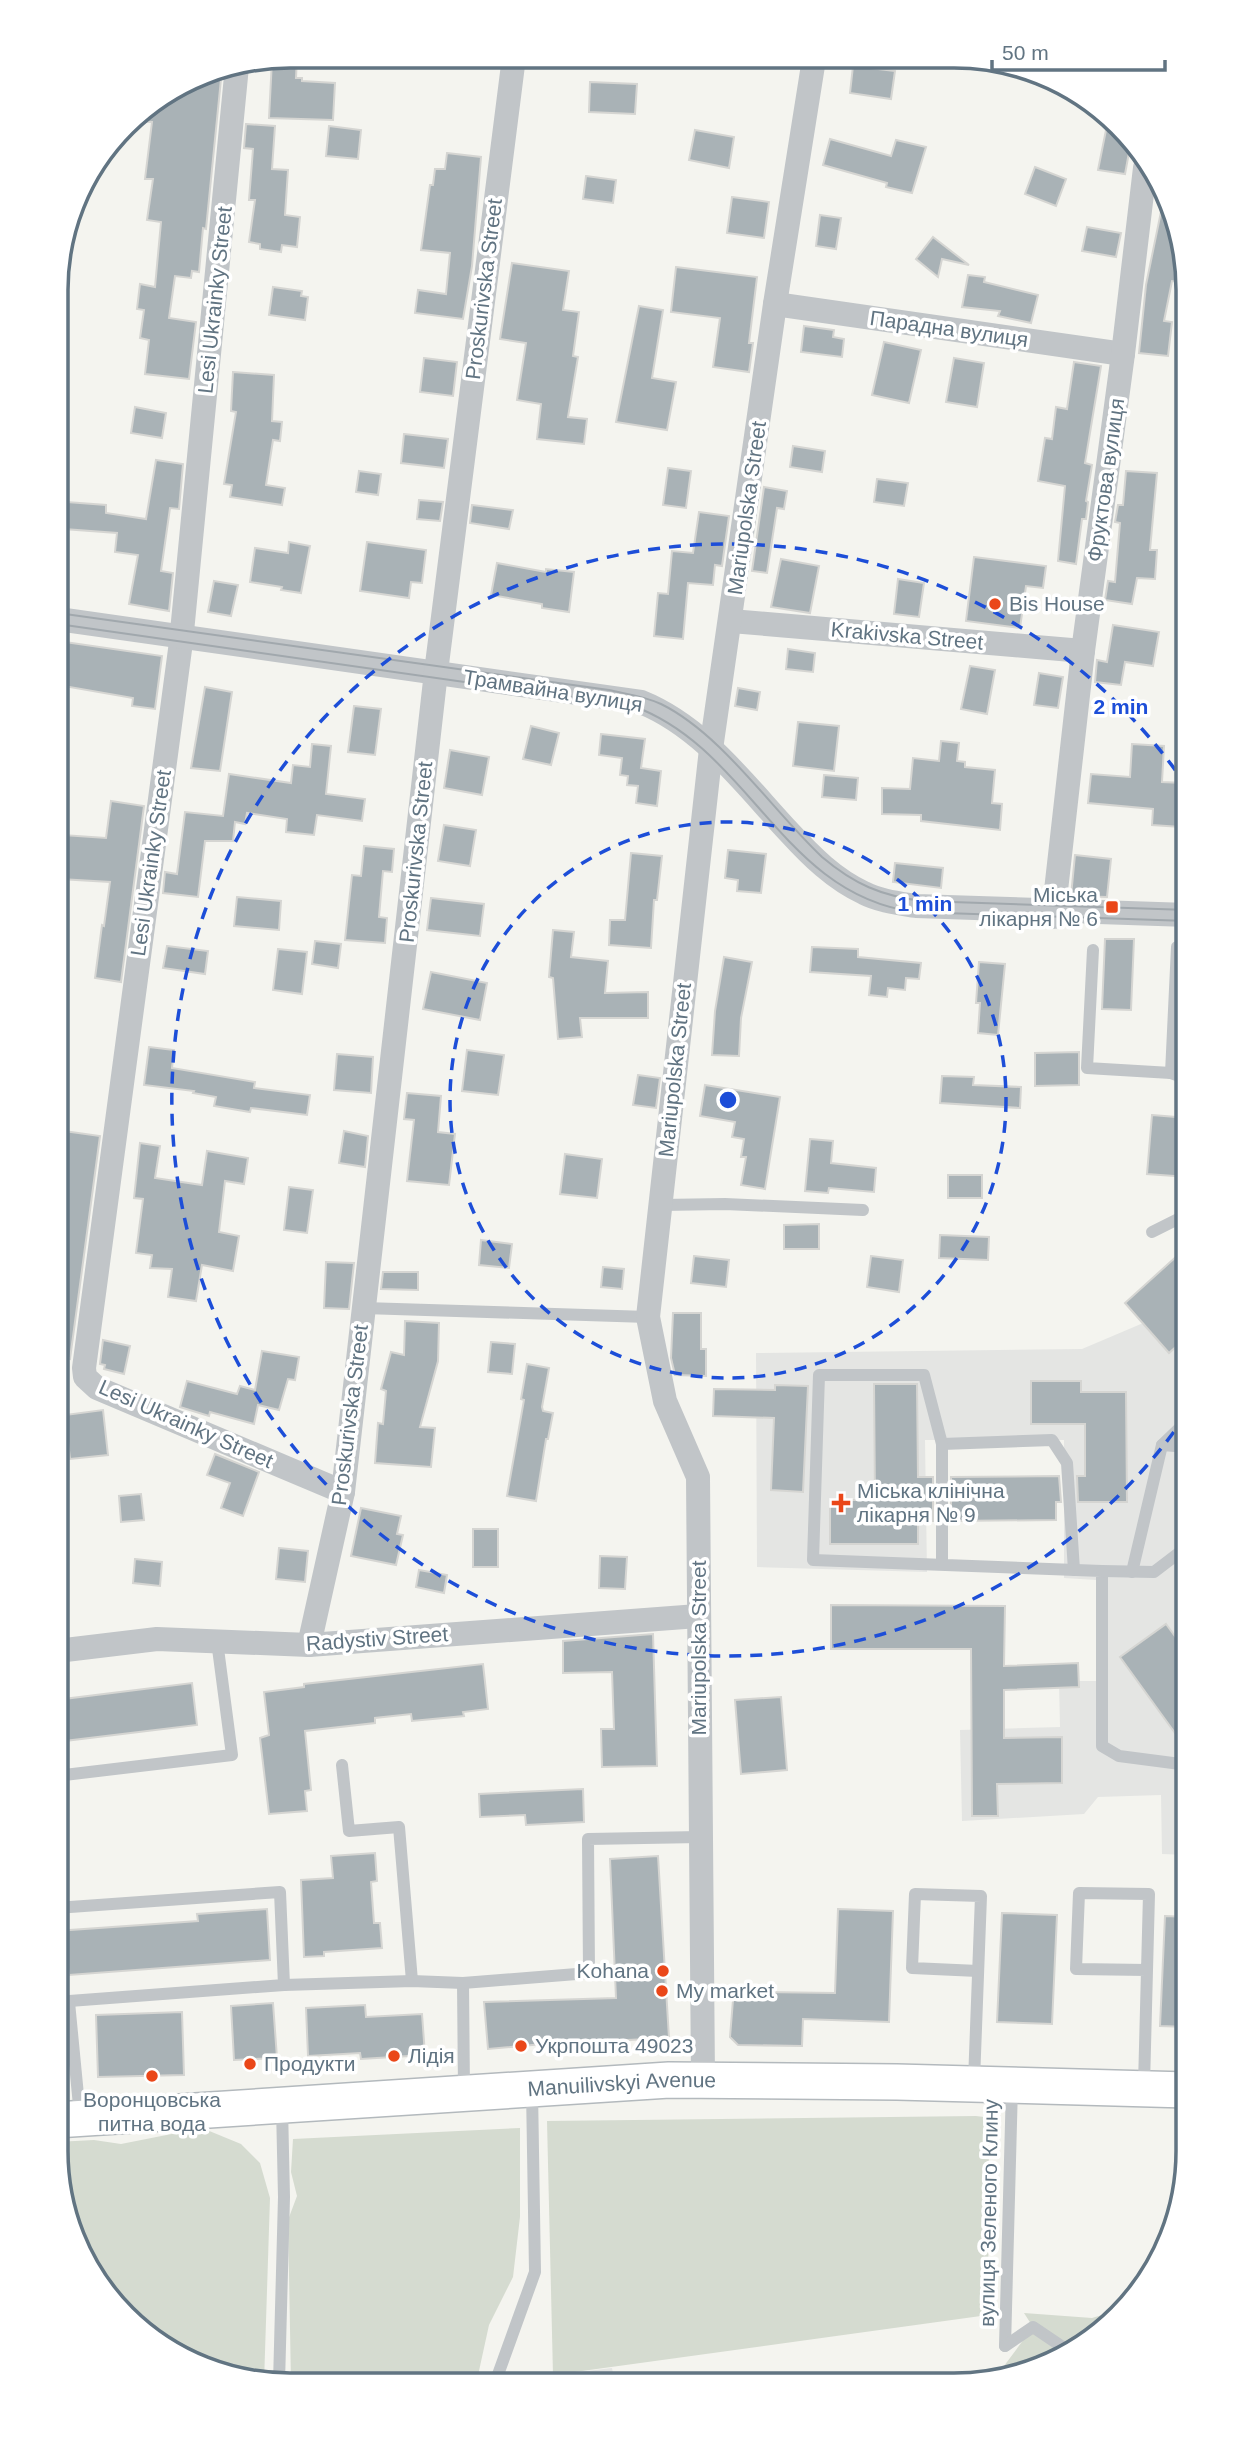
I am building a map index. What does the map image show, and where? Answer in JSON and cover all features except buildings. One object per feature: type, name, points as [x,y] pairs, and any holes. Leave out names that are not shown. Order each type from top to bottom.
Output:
[{"type":"main road","name":"Manuilivskyi Avenue","points":[[68,2119],[630,2082],[703,2080],[1175,2090]]},
{"type":"street","name":"Proskurivska Street","points":[[309,1645],[343,1492],[436,672],[513,68]]},
{"type":"street","name":"Mariupolska Street","points":[[703,2080],[698,1477],[665,1401],[649,1317],[711,749],[775,304],[813,68]]},
{"type":"street","name":"Lesi Ukrainky Street","points":[[236,75],[182,636],[84,1356],[85,1377],[97,1388],[343,1492]]},
{"type":"street","name":"Фруктова вулиця","points":[[1053,914],[1143,176]]},
{"type":"street","name":"Парадна вулиця","points":[[775,304],[1123,354]]},
{"type":"street","name":"Трамвайна вулиця","points":[[69,620],[641,702],[675,719],[711,749],[820,863],[864,894],[916,906],[1053,914],[1176,915]]},
{"type":"street","name":"Krakivska Street","points":[[731,621],[1083,651]]},
{"type":"street","name":"Radystiv Street","points":[[68,1650],[157,1639],[309,1645],[698,1616]]},
{"type":"lane","points":[[1093,950],[1087,1068],[1176,1075]]},
{"type":"lane","points":[[1171,1073],[1176,976]]},
{"type":"lane","points":[[661,1205],[725,1204],[863,1210]]},
{"type":"lane","points":[[1152,1231],[1176,1220]]},
{"type":"lane","points":[[364,1308],[649,1317]]},
{"type":"lane","points":[[942,1565],[942,1444],[925,1375],[819,1375],[813,1560],[942,1565],[1101,1571],[1154,1572],[1175,1556]]},
{"type":"lane","points":[[1132,1572],[1162,1445],[1175,1432]]},
{"type":"lane","points":[[942,1444],[1052,1440],[1067,1463],[1074,1570]]},
{"type":"lane","points":[[1162,1445],[1175,1446]]},
{"type":"lane","points":[[1101,1571],[1102,1746],[1119,1756],[1175,1763]]},
{"type":"lane","points":[[68,1775],[232,1755],[217,1641]]},
{"type":"lane","points":[[342,1765],[349,1831],[399,1827],[412,1981]]},
{"type":"lane","points":[[68,2002],[284,1985],[412,1981],[463,1983],[589,1973],[588,1839],[700,1837]]},
{"type":"lane","points":[[68,1907],[280,1892],[284,1985]]},
{"type":"lane","points":[[1144,2089],[1149,1895],[1079,1893],[1076,1969],[1147,1970]]},
{"type":"lane","points":[[974,2084],[981,1896],[915,1894],[912,1968],[978,1970]]},
{"type":"lane","points":[[463,1983],[464,2094]]},
{"type":"lane","name":"вулиця Зеленого Клину","points":[[1012,2086],[1005,2346],[1033,2327],[1060,2346]]},
{"type":"lane","points":[[499,2373],[535,2272],[532,2090]]},
{"type":"lane","points":[[278,2372],[284,2197],[282,2106]]},
{"type":"shaded area","name":"Міська клінічна лікарня № 9","points":[[1175,1309],[1175,1855],[1162,1854],[1161,1795],[1098,1797],[1084,1814],[962,1821],[960,1730],[1060,1727],[1059,1681],[1097,1681],[1096,1580],[1064,1578],[1064,1440],[925,1440],[927,1572],[757,1567],[756,1353],[1082,1349]]},
{"type":"shaded area","points":[[984,2117],[989,2123],[988,2315],[553,2373],[547,2121]]},
{"type":"shaded area","points":[[202,2128],[241,2144],[260,2163],[270,2198],[264,2371],[232,2365],[179,2343],[133,2308],[106,2274],[91,2249],[76,2209],[70,2180],[68,2141],[94,2140],[121,2144]]},
{"type":"shaded area","points":[[520,2128],[520,2217],[513,2277],[489,2325],[479,2373],[291,2373],[288,2220],[297,2196],[291,2172],[293,2139]]},
{"type":"shaded area","points":[[1024,2313],[1092,2318],[1103,2315],[1065,2343],[1039,2356],[1004,2366],[1033,2327]]},
{"type":"shaded area","points":[[612,2368],[613,2373],[570,2373]]},
{"type":"tram line","points":[[69,615],[609,690],[642,697],[661,704],[705,734],[746,774],[822,857],[845,875],[881,892],[923,901],[1176,910]]},
{"type":"tram line","points":[[69,626],[633,706],[674,726],[708,754],[798,851],[831,879],[870,900],[915,912],[1176,921]]},
{"type":"place","name":"Bis House","points":[[995,604]]},
{"type":"place","name":"Міська лікарня № 6","points":[[1112,907]]},
{"type":"place","name":"Міська клінічна лікарня № 9","points":[[841,1503]]},
{"type":"place","name":"Kohana","points":[[663,1971]]},
{"type":"place","name":"My market","points":[[662,1991]]},
{"type":"place","name":"Укрпошта 49023","points":[[521,2046]]},
{"type":"place","name":"Лідія","points":[[394,2056]]},
{"type":"place","name":"Продукти","points":[[250,2064]]},
{"type":"place","name":"Воронцовська питна вода","points":[[152,2076]]}]
